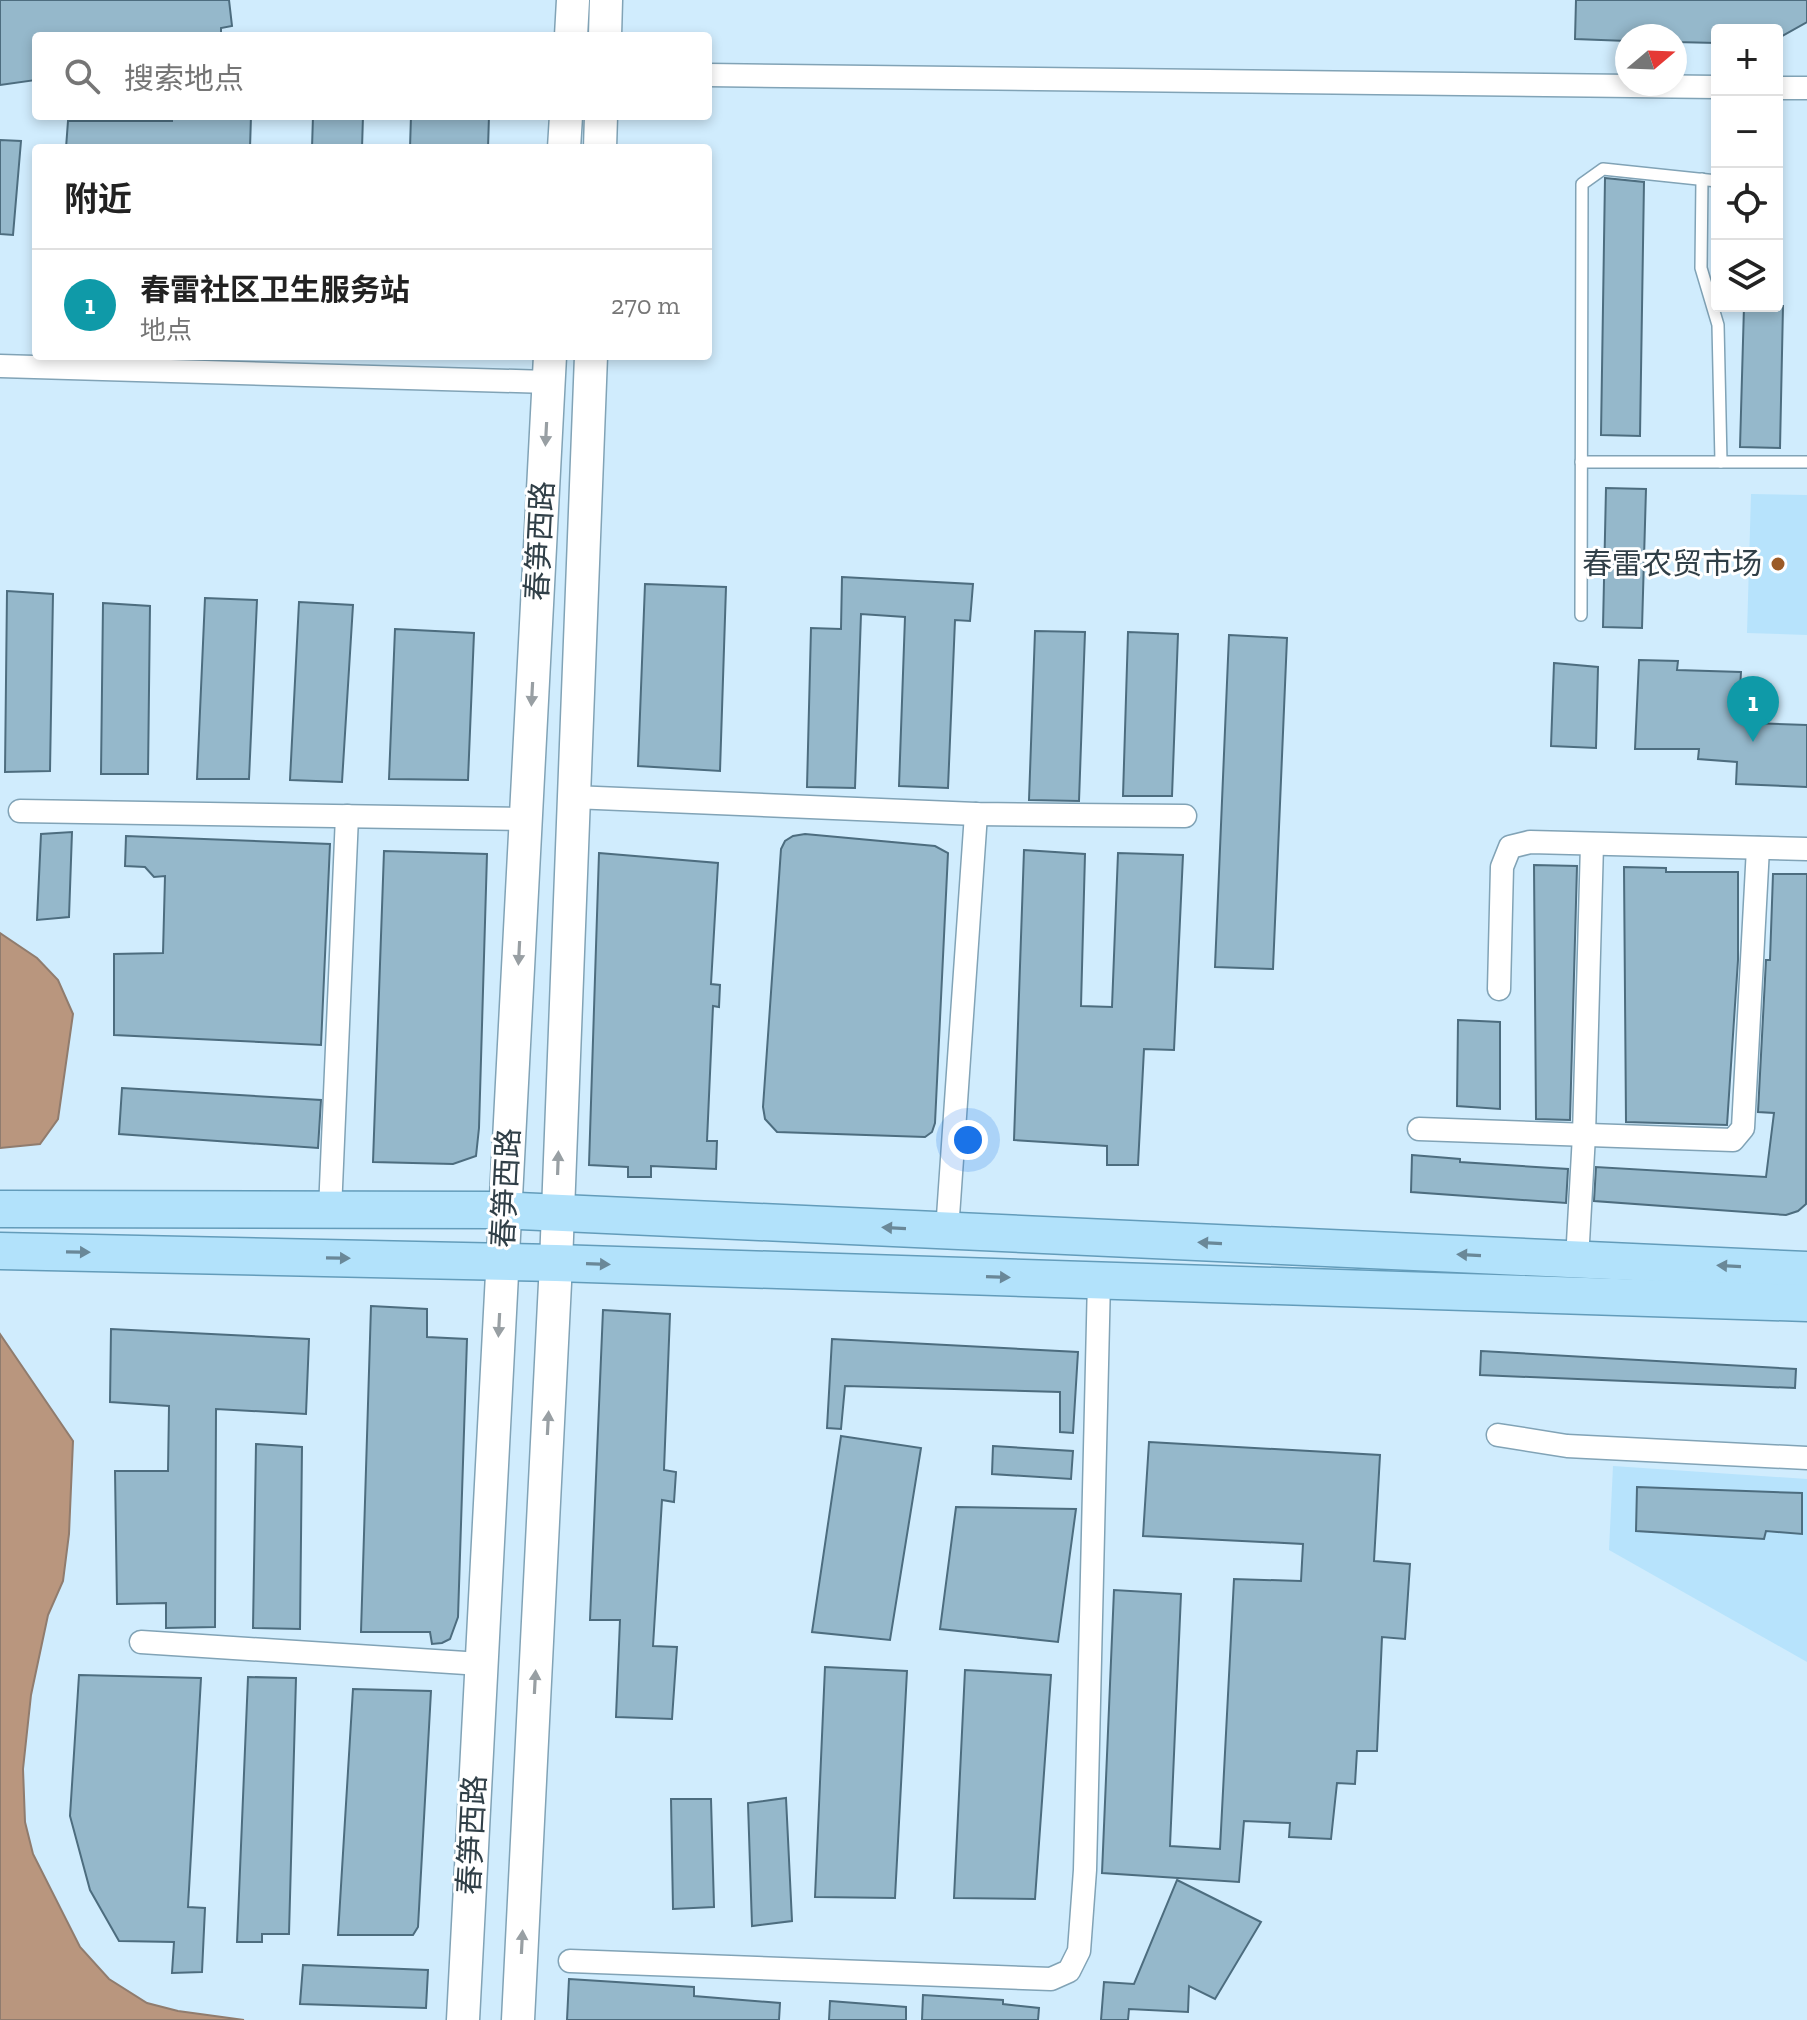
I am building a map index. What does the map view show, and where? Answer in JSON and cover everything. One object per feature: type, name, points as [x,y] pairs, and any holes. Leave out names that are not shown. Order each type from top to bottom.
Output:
[{"type":"main road","points":[[571,32],[573,0]]},
{"type":"main road","points":[[605,32],[606,0]]},
{"type":"main road","points":[[564,144],[566,120]]},
{"type":"main road","points":[[600,144],[601,120]]},
{"type":"main road","name":"春笋西路","points":[[518,2020],[556,1263],[591,360]]},
{"type":"main road","name":"春笋西路","points":[[463,2020],[549,369]]},
{"type":"main road","points":[[0,1209],[505,1211],[1807,1270]]},
{"type":"main road","points":[[0,1251],[556,1263],[1807,1303]]},
{"type":"street","points":[[712,75],[1711,87]]},
{"type":"street","points":[[1783,88],[1807,88]]},
{"type":"street","points":[[0,366],[549,369]]},
{"type":"street","points":[[573,797],[976,814],[1185,816]]},
{"type":"street","points":[[20,811],[526,819]]},
{"type":"street","points":[[947,1231],[976,814]]},
{"type":"street","points":[[330,1210],[347,816]]},
{"type":"street","points":[[1499,989],[1502,867],[1510,847],[1530,842],[1807,849]]},
{"type":"street","points":[[1577,1260],[1584,1135],[1592,844]]},
{"type":"street","points":[[1419,1129],[1733,1140],[1743,1128],[1758,848]]},
{"type":"street","points":[[570,1961],[1051,1979],[1069,1971],[1079,1951],[1085,1870],[1099,1280]]},
{"type":"street","points":[[1498,1435],[1567,1446],[1807,1458]]},
{"type":"street","points":[[141,1642],[481,1664]]},
{"type":"lane","points":[[1581,615],[1582,184],[1603,169],[1711,180]]},
{"type":"lane","points":[[1702,179],[1701,268],[1718,325],[1721,462]]},
{"type":"lane","points":[[1581,462],[1807,462]]},
{"type":"shaded area","name":"春雷农贸市场","points":[[1751,494],[1807,495],[1807,635],[1747,633]]},
{"type":"shaded area","points":[[0,933],[37,958],[58,980],[73,1014],[58,1119],[40,1144],[0,1148]]},
{"type":"shaded area","points":[[0,1334],[73,1441],[69,1534],[63,1581],[48,1615],[31,1695],[23,1769],[25,1822],[33,1854],[80,1947],[109,1979],[147,2003],[178,2011],[244,2020],[0,2020]]},
{"type":"shaded area","points":[[1613,1466],[1807,1479],[1807,1662],[1609,1550]]},
{"type":"building","points":[[0,0],[229,0],[232,26],[221,28],[221,32],[32,32],[32,81],[0,85]]},
{"type":"building","points":[[1576,0],[1807,0],[1807,22],[1783,36],[1783,24],[1711,24],[1711,43],[1687,42],[1687,24],[1615,24],[1615,41],[1575,39]]},
{"type":"building","points":[[251,120],[250,144],[66,144],[68,121]]},
{"type":"building","points":[[313,120],[363,120],[362,144],[312,144]]},
{"type":"building","points":[[411,120],[489,120],[488,144],[410,144]]},
{"type":"building","points":[[0,140],[21,141],[13,235],[0,234]]},
{"type":"building","points":[[1605,178],[1644,182],[1640,436],[1601,435]]},
{"type":"building","points":[[1744,312],[1783,312],[1780,448],[1740,447]]},
{"type":"building","points":[[1606,488],[1646,489],[1642,628],[1603,627]]},
{"type":"building","points":[[842,577],[973,584],[970,621],[955,620],[948,788],[899,786],[905,617],[861,614],[855,788],[807,787],[811,628],[841,629]]},
{"type":"building","points":[[645,584],[726,587],[720,771],[638,766]]},
{"type":"building","points":[[7,591],[53,594],[50,771],[5,772]]},
{"type":"building","points":[[205,598],[257,600],[249,779],[197,779]]},
{"type":"building","points":[[299,602],[353,605],[342,782],[290,780]]},
{"type":"building","points":[[103,603],[150,606],[148,774],[101,774]]},
{"type":"building","points":[[395,629],[474,633],[468,780],[389,779]]},
{"type":"building","points":[[1035,631],[1085,632],[1079,801],[1029,800]]},
{"type":"building","points":[[1128,632],[1178,634],[1172,796],[1123,796]]},
{"type":"building","points":[[1229,635],[1287,638],[1273,969],[1215,967]]},
{"type":"building","points":[[1639,660],[1678,661],[1677,670],[1741,672],[1739,705],[1753,706],[1752,723],[1807,725],[1807,787],[1736,784],[1737,762],[1698,759],[1699,749],[1635,749]]},
{"type":"building","points":[[1554,663],[1598,667],[1596,748],[1551,746]]},
{"type":"building","points":[[72,832],[69,917],[37,920],[41,834]]},
{"type":"building","points":[[805,834],[935,846],[948,853],[935,1123],[932,1132],[925,1137],[777,1132],[765,1119],[763,1107],[781,849],[785,841],[793,836]]},
{"type":"building","points":[[126,836],[330,844],[321,1045],[114,1035],[114,954],[163,953],[165,876],[154,877],[145,867],[125,866]]},
{"type":"building","points":[[1024,850],[1085,854],[1081,1006],[1112,1007],[1118,853],[1183,855],[1174,1050],[1144,1049],[1138,1165],[1107,1165],[1107,1146],[1014,1140]]},
{"type":"building","points":[[384,851],[487,854],[476,1156],[453,1164],[373,1162]]},
{"type":"building","points":[[599,853],[718,863],[711,984],[720,985],[719,1007],[713,1006],[707,1141],[717,1141],[716,1169],[651,1166],[651,1177],[628,1177],[628,1167],[589,1165]]},
{"type":"building","points":[[1534,865],[1577,866],[1570,1120],[1536,1119]]},
{"type":"building","points":[[1624,867],[1666,868],[1666,872],[1738,872],[1738,960],[1727,1125],[1626,1122]]},
{"type":"building","points":[[1773,874],[1807,874],[1806,1204],[1786,1215],[1594,1201],[1596,1167],[1766,1177],[1774,1113],[1758,1112],[1766,960],[1770,960]]},
{"type":"building","points":[[1458,1020],[1500,1022],[1500,1109],[1457,1106]]},
{"type":"building","points":[[122,1088],[321,1100],[318,1148],[119,1134]]},
{"type":"building","points":[[1412,1155],[1460,1159],[1460,1162],[1568,1169],[1566,1203],[1411,1192]]},
{"type":"building","points":[[371,1306],[427,1309],[427,1337],[467,1339],[458,1617],[450,1639],[442,1643],[432,1644],[430,1632],[361,1632]]},
{"type":"building","points":[[603,1310],[670,1314],[664,1470],[676,1472],[674,1502],[662,1500],[653,1646],[677,1647],[672,1719],[616,1717],[620,1620],[590,1620]]},
{"type":"building","points":[[111,1329],[309,1339],[306,1414],[216,1409],[215,1627],[166,1628],[166,1603],[117,1604],[115,1471],[168,1471],[169,1406],[110,1402]]},
{"type":"building","points":[[832,1339],[1078,1352],[1073,1433],[1060,1432],[1060,1392],[845,1386],[841,1429],[827,1428]]},
{"type":"building","points":[[1481,1351],[1796,1369],[1795,1388],[1480,1375]]},
{"type":"building","points":[[841,1436],[921,1448],[890,1640],[812,1632]]},
{"type":"building","points":[[1149,1442],[1380,1455],[1374,1561],[1410,1564],[1405,1639],[1382,1637],[1377,1751],[1357,1751],[1355,1784],[1337,1783],[1331,1839],[1289,1837],[1290,1823],[1244,1821],[1239,1882],[1102,1873],[1114,1590],[1181,1594],[1170,1846],[1220,1849],[1234,1579],[1301,1581],[1303,1544],[1143,1536]]},
{"type":"building","points":[[256,1444],[302,1447],[300,1629],[253,1628]]},
{"type":"building","points":[[993,1446],[1073,1451],[1071,1479],[992,1474]]},
{"type":"building","points":[[1637,1487],[1802,1493],[1802,1534],[1766,1531],[1764,1539],[1636,1531]]},
{"type":"building","points":[[956,1507],[1076,1509],[1058,1642],[940,1629]]},
{"type":"building","points":[[825,1667],[907,1671],[895,1898],[815,1897]]},
{"type":"building","points":[[965,1670],[1051,1675],[1035,1899],[954,1898]]},
{"type":"building","points":[[79,1675],[201,1678],[188,1907],[205,1908],[202,1972],[172,1973],[174,1942],[119,1941],[90,1890],[70,1816]]},
{"type":"building","points":[[248,1677],[296,1678],[289,1934],[262,1934],[262,1942],[237,1942]]},
{"type":"building","points":[[353,1689],[431,1691],[418,1927],[413,1935],[338,1935]]},
{"type":"building","points":[[786,1798],[792,1921],[752,1926],[748,1803]]},
{"type":"building","points":[[671,1799],[711,1799],[714,1907],[673,1909]]},
{"type":"building","points":[[1177,1880],[1261,1922],[1215,1999],[1189,1986],[1188,2012],[1129,2009],[1128,2020],[1101,2020],[1104,1982],[1134,1984]]},
{"type":"building","points":[[303,1965],[428,1970],[426,2008],[300,2004]]},
{"type":"building","points":[[569,1979],[694,1987],[694,1996],[780,2003],[779,2020],[567,2020]]},
{"type":"building","points":[[923,1995],[1003,2000],[1003,2004],[1039,2008],[1038,2020],[922,2020]]},
{"type":"building","points":[[830,2001],[906,2007],[906,2020],[829,2020]]},
{"type":"place","name":"春雷农贸市场","points":[[1778,564]]},
{"type":"place","name":"春雷社区卫生服务站","points":[[1753,742]]}]
